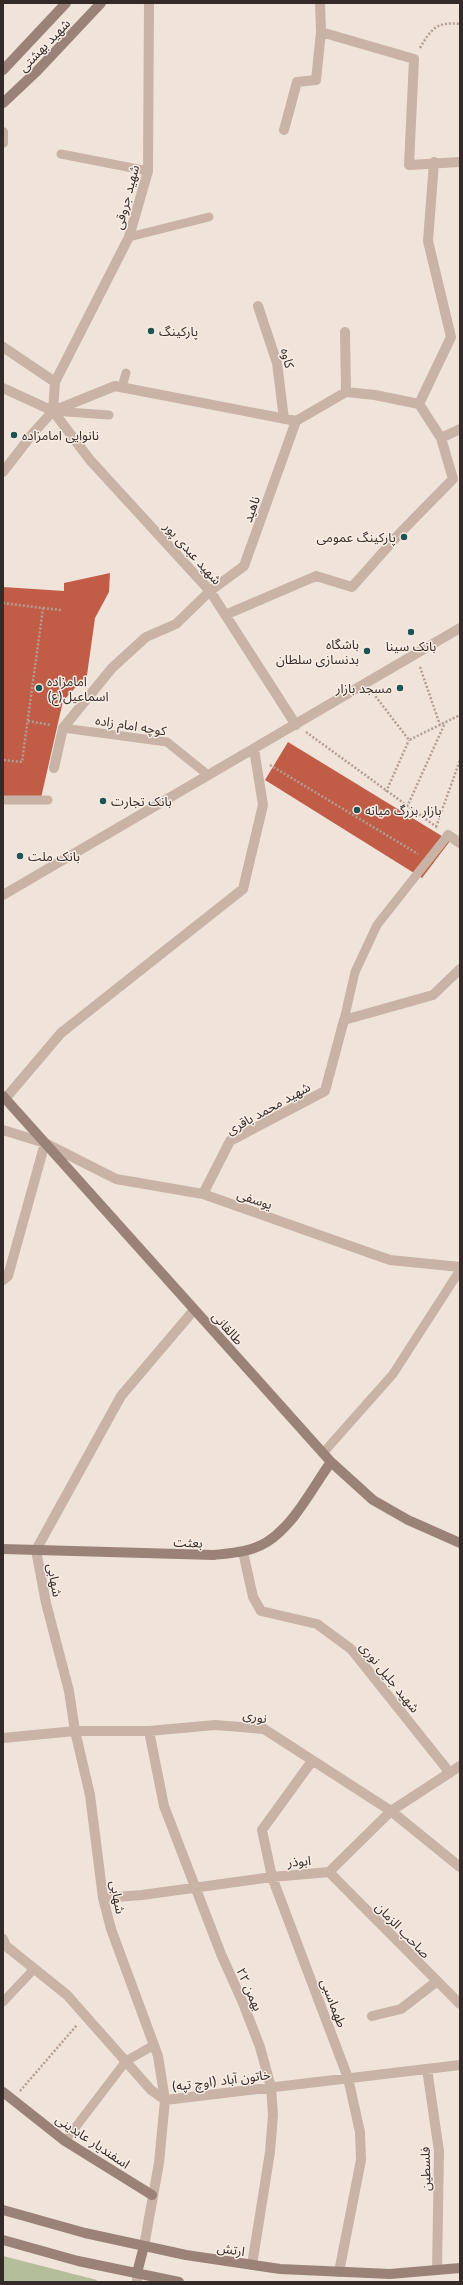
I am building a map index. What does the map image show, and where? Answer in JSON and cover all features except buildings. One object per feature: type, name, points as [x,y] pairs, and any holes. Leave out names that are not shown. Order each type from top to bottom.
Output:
[{"type":"street","name":"شهید بهشتی","points":[[3,69],[66,3]]},
{"type":"street","name":"شهید بهشتی","points":[[3,103],[37,71],[102,3]]},
{"type":"street","name":"شهید جروقی","points":[[56,382],[129,237],[148,171],[149,3]]},
{"type":"street","points":[[284,130],[297,82],[316,80],[322,32],[320,3]]},
{"type":"street","points":[[322,32],[414,59],[409,165],[434,162],[460,162]]},
{"type":"street","points":[[3,132],[3,143]]},
{"type":"street","points":[[419,404],[451,337],[428,240],[434,162]]},
{"type":"street","name":"کاوه","points":[[258,306],[277,363],[284,419]]},
{"type":"street","points":[[345,332],[346,392]]},
{"type":"street","points":[[3,347],[56,382],[53,411]]},
{"type":"street","points":[[3,472],[34,432],[53,411],[115,386],[296,421],[346,392],[375,395],[419,404],[441,438],[457,478],[352,587],[316,576],[225,615]]},
{"type":"street","points":[[3,388],[53,411]]},
{"type":"street","name":"شهید عبدی پور","points":[[53,411],[90,460],[210,591],[296,725]]},
{"type":"street","name":"ناهید","points":[[210,591],[244,566],[296,421]]},
{"type":"street","points":[[441,438],[460,429]]},
{"type":"street","name":"کوچه امام زاده","points":[[54,768],[63,728],[112,668],[146,637],[176,624],[210,591]]},
{"type":"street","points":[[3,895],[460,628]]},
{"type":"street","points":[[4,1098],[62,1033],[243,888],[263,805],[254,749]]},
{"type":"street","points":[[448,835],[460,843]]},
{"type":"street","points":[[344,1020],[433,995],[460,969]]},
{"type":"street","name":"شهید محمد باقری","points":[[203,1194],[230,1141],[325,1091],[344,1020]]},
{"type":"street","name":"طالقانی","points":[[4,1098],[330,1462],[372,1500],[408,1520],[460,1543]]},
{"type":"street","name":"یوسفی","points":[[3,1130],[45,1143],[116,1179],[203,1194],[390,1260],[460,1268]]},
{"type":"street","points":[[3,1280],[8,1276],[45,1143]]},
{"type":"street","points":[[36,1550],[121,1396],[194,1310]]},
{"type":"street","name":"بعثت","points":[[3,1549],[214,1556],[243,1552],[267,1542],[288,1522],[330,1462]]},
{"type":"street","name":"شهابی","points":[[36,1550],[48,1611],[69,1691],[75,1731],[90,1795],[103,1898],[111,1929],[158,2056],[165,2100],[159,2163],[144,2246]]},
{"type":"street","name":"شهید جلیل نوری","points":[[243,1552],[253,1597],[261,1611],[317,1624],[352,1649],[450,1773]]},
{"type":"street","name":"نوری","points":[[3,1738],[75,1731],[149,1732],[215,1725],[264,1728],[312,1761],[391,1811],[460,1867]]},
{"type":"street","name":"۲۲ بهمن","points":[[149,1732],[164,1806],[195,1889],[252,2025],[271,2087],[273,2115],[270,2152],[252,2265]]},
{"type":"street","name":"طهماسبی","points":[[312,1761],[262,1830],[272,1877],[348,2078],[360,2132],[361,2160],[339,2272]]},
{"type":"street","name":"ابوذر","points":[[103,1898],[195,1889],[272,1877],[329,1872],[391,1811],[460,1766]]},
{"type":"street","name":"صاحب الزمان","points":[[329,1872],[436,1982],[460,2004]]},
{"type":"street","name":"خاتون آباد (اوچ تپه)","points":[[3,1939],[6,1946],[67,1995],[151,2090],[165,2100],[460,2065]]},
{"type":"street","points":[[372,2016],[401,2009],[436,1982]]},
{"type":"street","name":"فلسطین","points":[[427,2069],[439,2151],[437,2270]]},
{"type":"street","name":"اسفندیار عابدینی","points":[[3,2092],[13,2098],[65,2141],[152,2195]]},
{"type":"street","name":"ارتش","points":[[3,2210],[85,2233],[144,2246],[280,2269],[390,2274],[460,2268]]},
{"type":"street","points":[[3,2240],[137,2278],[178,2282]]},
{"type":"street","points":[[137,2278],[144,2246]]},
{"type":"lane","points":[[61,154],[148,171]]},
{"type":"lane","points":[[129,237],[209,217]]},
{"type":"lane","points":[[122,387],[126,373]]},
{"type":"lane","points":[[53,411],[109,415]]},
{"type":"lane","name":"کوچه امام زاده","points":[[63,728],[167,742],[208,775]]},
{"type":"lane","points":[[3,800],[48,800]]},
{"type":"lane","name":"شهید محمد باقری","points":[[344,1020],[355,972],[377,925],[448,835]]},
{"type":"lane","points":[[323,1453],[393,1374],[460,1268]]},
{"type":"lane","points":[[3,2002],[34,1969]]},
{"type":"lane","points":[[65,2141],[126,2061],[154,2044]]},
{"type":"path","points":[[414,59],[430,30],[447,22],[460,24]]},
{"type":"path","points":[[3,603],[61,610]]},
{"type":"path","points":[[3,760],[22,762],[43,608]]},
{"type":"path","points":[[416,654],[440,725]]},
{"type":"path","points":[[366,683],[409,740]]},
{"type":"path","points":[[386,792],[409,740],[460,715]]},
{"type":"path","points":[[28,721],[63,728]]},
{"type":"path","points":[[407,806],[445,723]]},
{"type":"path","points":[[296,725],[386,792],[448,835]]},
{"type":"path","points":[[254,749],[266,763],[428,860]]},
{"type":"path","points":[[436,827],[460,760]]},
{"type":"path","points":[[13,2098],[85,2016]]},
{"type":"green space","points":[[3,2256],[97,2280],[96,2282],[3,2282]]},
{"type":"place","name":"پارکینگ","points":[[151,331]]},
{"type":"place","name":"نانوایی امامزاده","points":[[14,435]]},
{"type":"place","name":"پارکینگ عمومی","points":[[404,537]]},
{"type":"place","name":"بانک سینا","points":[[411,632]]},
{"type":"place","name":"باشگاه بدنسازی سلطان","points":[[367,651]]},
{"type":"place","name":"امامزاده اسماعیل(ع)","points":[[39,688]]},
{"type":"place","name":"مسجد بازار","points":[[400,688]]},
{"type":"place","name":"بانک تجارت","points":[[103,801]]},
{"type":"place","name":"بازار بزرگ میانه","points":[[357,810]]},
{"type":"place","name":"بانک ملت","points":[[20,856]]}]
